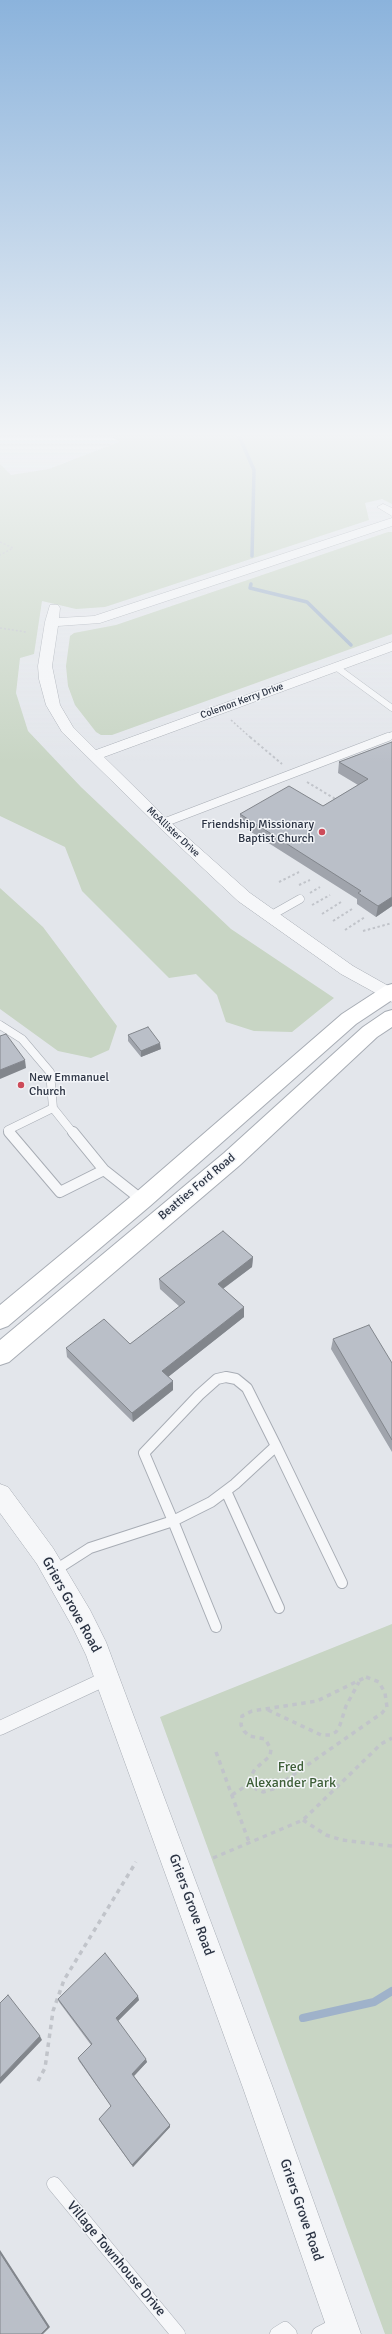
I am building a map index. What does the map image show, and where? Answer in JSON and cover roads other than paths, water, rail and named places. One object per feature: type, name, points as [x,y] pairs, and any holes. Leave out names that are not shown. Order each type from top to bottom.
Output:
[{"type":"main road","points":[[0,1319],[142,1200],[205,1142],[350,1019],[391,993]]},
{"type":"main road","name":"Beatties Ford Road","points":[[0,1355],[232,1159],[370,1032],[392,1017]]},
{"type":"street","name":"McAllister Drive","points":[[323,545],[95,620],[52,615],[45,666],[48,692],[59,718],[67,729],[93,756],[213,871],[270,916],[347,970],[391,993]]},
{"type":"street","name":"Colemon Kerry Drive","points":[[93,756],[392,646]]},
{"type":"street","name":"Griers Grove Road","points":[[0,1494],[54,1571],[81,1618],[97,1651],[258,2088],[335,2330]]},
{"type":"lane","points":[[336,667],[392,708]]},
{"type":"lane","points":[[163,823],[392,735]]},
{"type":"lane","points":[[270,916],[300,899]]},
{"type":"lane","points":[[0,1025],[22,1039],[40,1058],[50,1072],[53,1108],[104,1170],[142,1200]]},
{"type":"lane","points":[[53,1108],[8,1130],[60,1192],[104,1170]]},
{"type":"lane","points":[[216,1627],[144,1453],[199,1395],[217,1379],[226,1377],[236,1379],[247,1388],[342,1583]]},
{"type":"lane","points":[[54,1571],[90,1548],[173,1521],[211,1502],[226,1491],[276,1446]]},
{"type":"lane","points":[[226,1491],[279,1608]]},
{"type":"lane","points":[[0,1728],[107,1678]]},
{"type":"lane","name":"Village Townhouse Drive","points":[[54,2184],[178,2334]]},
{"type":"lane","points":[[277,2334],[285,2329],[290,2334]]},
{"type":"waterway","points":[[252,545],[252,556]]},
{"type":"waterway","points":[[251,584],[250,588],[307,602],[351,645]]},
{"type":"waterway","points":[[303,2018],[374,2002],[392,1991]]},
{"type":"place","name":"Friendship Missionary Baptist Church","points":[[322,832]]},
{"type":"place","name":"New Emmanuel Church","points":[[21,1085]]},
{"type":"park label","name":"Fred Alexander Park","points":[[291,1776]]}]
